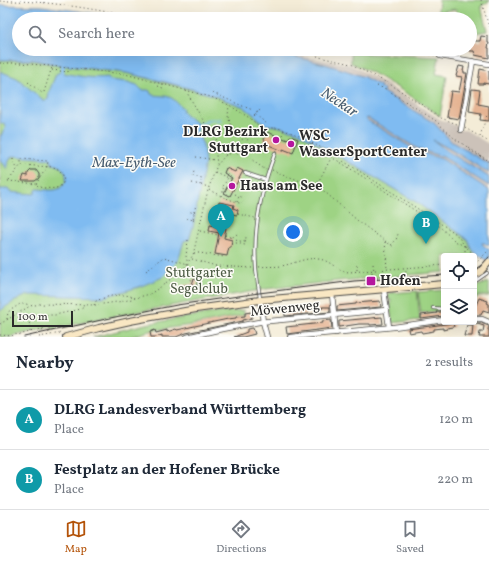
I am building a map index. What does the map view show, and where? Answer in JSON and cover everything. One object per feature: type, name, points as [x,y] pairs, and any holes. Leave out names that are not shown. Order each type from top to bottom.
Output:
[{"type":"main road","points":[[477,275],[484,272],[489,262]]},
{"type":"main road","points":[[64,335],[73,336],[130,321],[196,309],[260,300],[332,294],[372,287],[384,290],[441,284]]},
{"type":"street","points":[[440,56],[489,64]]},
{"type":"street","points":[[462,128],[473,61]]},
{"type":"street","points":[[384,290],[388,327]]},
{"type":"street","points":[[332,294],[336,333]]},
{"type":"street","points":[[260,300],[266,337]]},
{"type":"street","name":"Möwenweg","points":[[187,337],[263,322],[386,310]]},
{"type":"street","points":[[477,318],[489,322]]},
{"type":"street","points":[[290,337],[441,320]]},
{"type":"lane","points":[[260,300],[256,268],[257,219],[264,187],[275,153]]},
{"type":"lane","points":[[245,173],[266,180]]},
{"type":"lane","points":[[264,187],[268,188]]},
{"type":"lane","points":[[477,279],[484,272]]},
{"type":"lane","points":[[433,308],[441,309]]},
{"type":"path","points":[[481,0],[489,27]]},
{"type":"path","points":[[0,1],[44,2],[109,12]]},
{"type":"path","points":[[317,56],[351,64],[393,86],[441,118],[480,136],[489,142]]},
{"type":"path","points":[[0,63],[21,63],[125,74],[186,90],[229,105],[251,119],[262,130]]},
{"type":"path","points":[[28,82],[42,93],[44,92],[52,66]]},
{"type":"path","points":[[51,70],[68,72],[68,68]]},
{"type":"path","points":[[160,83],[157,87],[162,88],[164,84]]},
{"type":"path","points":[[377,86],[386,89],[436,121],[452,137],[489,162]]},
{"type":"path","points":[[186,90],[210,132],[217,165]]},
{"type":"path","points":[[213,93],[252,110],[251,112]]},
{"type":"path","points":[[210,132],[219,133],[231,126],[228,116],[229,105]]},
{"type":"path","points":[[255,115],[267,124]]},
{"type":"path","points":[[480,136],[487,115],[489,115]]},
{"type":"path","points":[[0,324],[28,307],[40,304],[85,306],[124,301],[150,294],[162,286],[188,264],[194,253],[208,190],[217,165],[235,144],[262,130],[271,128],[284,130],[307,140],[347,163],[456,234],[465,246],[473,253]]},
{"type":"path","points":[[282,135],[284,130]]},
{"type":"path","points":[[214,146],[219,133]]},
{"type":"path","points":[[250,136],[246,142],[246,153],[257,164],[269,170],[316,187],[358,221],[394,247]]},
{"type":"path","points":[[307,140],[313,146],[438,226],[455,241],[465,246]]},
{"type":"path","points":[[311,142],[313,146]]},
{"type":"path","points":[[225,156],[234,153],[246,153]]},
{"type":"path","points":[[196,157],[216,160]]},
{"type":"path","points":[[13,159],[18,168]]},
{"type":"path","points":[[21,165],[21,159],[48,161],[47,167],[36,184]]},
{"type":"path","points":[[316,187],[330,160]]},
{"type":"path","points":[[0,180],[36,184],[39,187],[58,188],[62,183],[63,176],[60,170],[53,167],[21,165],[9,180]]},
{"type":"path","points":[[215,171],[231,179]]},
{"type":"path","points":[[194,172],[193,176],[202,178],[200,185]]},
{"type":"path","points":[[221,196],[224,189],[222,188],[228,178]]},
{"type":"path","points":[[192,183],[209,187]]},
{"type":"path","points":[[208,190],[236,202],[242,203],[244,199],[235,194]]},
{"type":"path","points":[[236,202],[239,196]]},
{"type":"path","points":[[193,220],[196,205]]},
{"type":"path","points":[[188,211],[194,213]]},
{"type":"path","points":[[238,214],[257,219]]},
{"type":"path","points":[[187,218],[201,222]]},
{"type":"path","points":[[199,230],[218,235]]},
{"type":"path","points":[[230,237],[237,234]]},
{"type":"path","points":[[391,245],[396,240],[398,234]]},
{"type":"path","points":[[225,235],[230,237],[230,239],[245,242]]},
{"type":"path","points":[[232,242],[245,245],[246,237]]},
{"type":"path","points":[[188,240],[186,256],[192,282]]},
{"type":"path","points":[[385,241],[388,270]]},
{"type":"path","points":[[465,246],[465,253]]},
{"type":"path","points":[[477,262],[489,250]]},
{"type":"path","points":[[194,253],[224,258],[224,256]]},
{"type":"path","points":[[146,271],[164,257],[188,264]]},
{"type":"path","points":[[191,259],[216,266],[256,268],[281,266],[317,258],[328,262],[344,272],[441,265]]},
{"type":"path","points":[[364,284],[372,287],[372,278],[369,277],[372,276],[373,264]]},
{"type":"path","points":[[357,265],[357,272]]},
{"type":"path","points":[[402,275],[408,270],[408,268]]},
{"type":"path","points":[[372,278],[380,278]]},
{"type":"path","points":[[93,305],[96,301],[114,296],[130,295],[135,298]]},
{"type":"path","points":[[7,320],[8,312],[20,304],[27,304],[28,307]]},
{"type":"path","points":[[30,332],[29,323],[32,316],[55,315],[81,309],[85,306]]},
{"type":"path","points":[[0,336],[13,336],[16,334],[18,335],[46,328],[46,330],[50,329],[48,335]]},
{"type":"path","points":[[38,332],[46,330]]},
{"type":"path","points":[[39,337],[48,335],[64,335]]},
{"type":"shaded area","points":[[169,56],[303,56],[351,65],[385,83],[440,119],[459,127],[459,130],[466,130],[489,144],[489,190],[442,159],[417,151],[367,120]]},
{"type":"green space","points":[[439,0],[489,0],[489,2],[481,6],[487,31],[477,33],[477,12],[456,12],[456,9],[438,12]]},
{"type":"green space","points":[[351,56],[439,57],[436,74],[447,76],[440,116],[388,82],[351,63]]},
{"type":"green space","points":[[0,60],[32,60],[126,73],[209,94],[244,107],[266,125],[277,126],[298,132],[416,202],[467,239],[473,253],[441,253],[441,272],[266,289],[114,316],[52,329],[51,327],[11,337],[0,337]]},
{"type":"green space","points":[[489,282],[489,296],[479,296],[477,298],[477,286]]},
{"type":"green space","points":[[441,290],[441,310],[421,313],[418,292]]},
{"type":"green space","points":[[417,291],[420,320],[392,323],[390,305],[391,300],[389,300],[388,297],[390,293]]},
{"type":"green space","points":[[244,310],[244,315],[199,324],[149,331],[130,337],[93,337],[146,324],[205,314]]},
{"type":"water","name":"Neckar","points":[[0,5],[42,6],[85,12],[12,12],[12,56],[292,56],[325,64],[364,77],[381,86],[380,88],[384,89],[383,92],[434,123],[452,142],[489,164],[489,173],[433,140],[447,151],[489,177],[489,186],[443,157],[418,149],[368,118],[366,119],[417,151],[442,159],[489,190],[489,246],[482,243],[489,249],[489,262],[472,250],[467,239],[416,202],[298,132],[277,126],[266,125],[244,107],[209,94],[126,73],[32,60],[0,60]]},
{"type":"water","name":"Max-Eyth-See","points":[[0,72],[17,78],[45,101],[48,99],[56,74],[60,72],[86,77],[108,77],[110,80],[128,82],[137,85],[142,90],[150,91],[151,94],[173,99],[183,108],[182,111],[200,127],[197,131],[203,145],[205,163],[193,227],[189,240],[184,241],[178,261],[163,277],[139,287],[104,297],[28,295],[0,311],[0,189],[8,189],[10,192],[34,194],[37,189],[52,190],[60,188],[64,185],[66,177],[63,170],[57,165],[52,164],[50,159],[12,156],[7,165],[8,168],[6,168],[0,161],[0,137],[6,127],[0,123]]},
{"type":"building","points":[[481,36],[488,37],[489,58],[477,55],[477,41],[480,41]]},
{"type":"building","points":[[459,66],[464,67],[464,73],[467,73],[459,119],[447,117],[451,91],[459,92],[462,77],[456,76]]},
{"type":"building","points":[[480,69],[489,71],[489,84],[478,84]]},
{"type":"building","points":[[472,89],[480,90],[478,104],[489,106],[489,121],[480,120],[481,114],[469,112]]},
{"type":"building","name":"DLRG Bezirk Stuttgart","points":[[267,132],[288,140],[290,136],[298,139],[293,153],[283,149],[283,151],[264,143]]},
{"type":"building","name":"Haus am See","points":[[226,168],[235,172],[237,168],[243,171],[230,196],[224,193],[232,178],[224,173]]},
{"type":"building","points":[[31,170],[36,170],[39,174],[39,178],[35,181],[22,181],[24,175],[28,176],[28,173]]},
{"type":"building","points":[[219,202],[234,205],[233,208],[238,210],[237,215],[232,214],[230,222],[224,220],[226,213],[217,211]]},
{"type":"building","points":[[210,225],[226,228],[224,238],[232,240],[227,256],[215,254],[219,233],[209,231]]},
{"type":"building","name":"Stuttgarter Segelclub","points":[[194,279],[198,280],[196,290],[182,292],[181,286],[192,284]]},
{"type":"building","points":[[479,298],[488,301],[489,312],[483,310],[481,315],[477,315],[477,303]]},
{"type":"building","points":[[380,301],[381,307],[337,311],[337,306]]},
{"type":"building","points":[[322,307],[330,307],[330,312],[285,316],[285,311],[323,308]]},
{"type":"building","points":[[251,312],[252,318],[243,321],[186,333],[176,337],[162,337],[162,335],[151,337],[150,332],[155,330],[156,333],[167,330],[167,332],[245,316],[245,313]]},
{"type":"building","points":[[436,312],[441,312],[441,316],[421,319],[421,315],[437,313]]},
{"type":"building","points":[[382,317],[383,324],[359,324],[339,327],[339,321]]},
{"type":"building","points":[[331,320],[332,328],[287,334],[286,327],[323,323],[322,321]]},
{"type":"building","points":[[477,323],[489,326],[489,337],[479,337],[480,332],[483,332],[484,326]]},
{"type":"building","points":[[441,325],[454,325],[454,327],[443,330],[443,328],[434,329],[434,331],[422,333],[421,331],[409,333],[408,329]]},
{"type":"building","points":[[467,325],[473,325],[472,336],[464,336]]},
{"type":"building","points":[[253,328],[255,334],[243,337],[234,337],[247,332],[247,329]]},
{"type":"waterway","points":[[62,72],[63,66]]},
{"type":"waterway","points":[[198,124],[208,119],[221,118]]},
{"type":"waterway","points":[[199,125],[208,121]]},
{"type":"waterway","points":[[200,126],[209,121],[223,121]]},
{"type":"tram line","points":[[477,268],[489,257]]},
{"type":"tram line","points":[[24,337],[177,305],[354,281],[441,275]]},
{"type":"place","name":"DLRG Bezirk Stuttgart","points":[[276,140]]},
{"type":"place","name":"WSC WasserSportCenter","points":[[291,144]]},
{"type":"place","name":"Haus am See","points":[[232,186]]},
{"type":"place","name":"DLRG Landesverband Württemberg","points":[[221,237]]},
{"type":"place","name":"Festplatz an der Hofener Brücke","points":[[426,244]]},
{"type":"place","name":"Hofen","points":[[371,281]]}]
